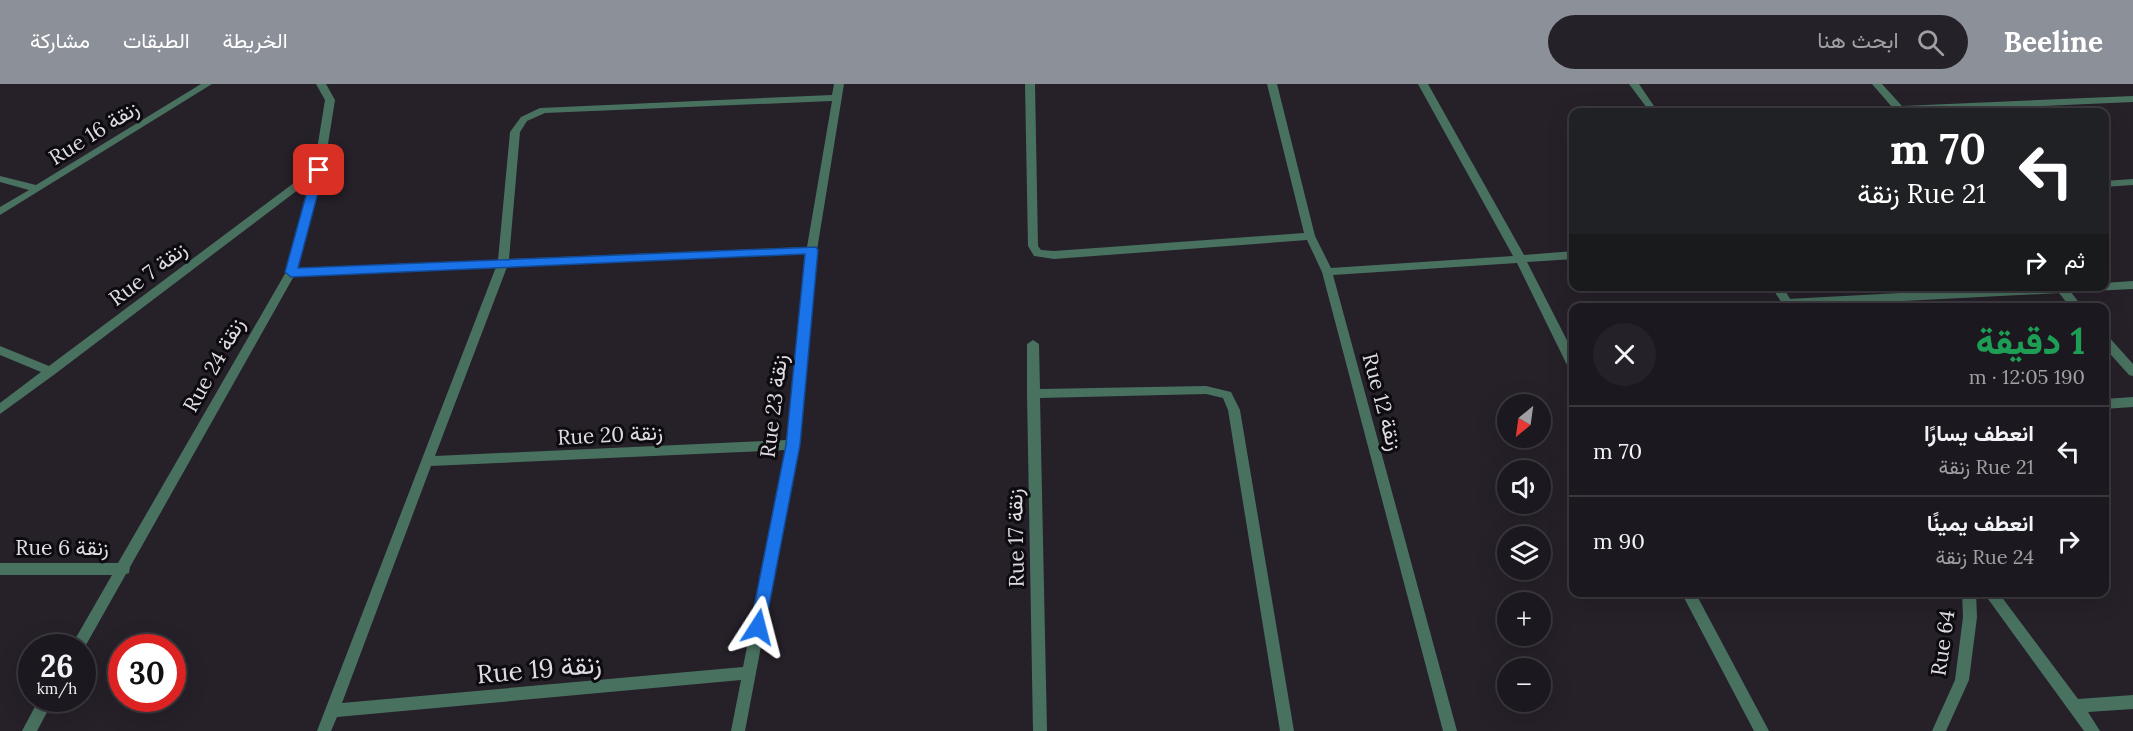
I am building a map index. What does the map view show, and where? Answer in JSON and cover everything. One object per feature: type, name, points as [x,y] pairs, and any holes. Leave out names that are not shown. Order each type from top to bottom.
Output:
[{"type":"street","name":"Rue 16 زنقة","points":[[0,212],[207,84]]},
{"type":"street","name":"Rue 24 زنقة","points":[[85,634],[291,272],[319,170],[330,100],[321,84]]},
{"type":"street","name":"Rue 23 زنقة","points":[[738,731],[793,445],[812,250],[839,84]]},
{"type":"street","points":[[1030,84],[1033,246],[1038,254],[1054,255],[1310,236]]},
{"type":"street","name":"Rue 12 زنقة","points":[[1272,84],[1310,236],[1327,272],[1450,731]]},
{"type":"street","points":[[1423,84],[1520,258],[1569,357]]},
{"type":"street","points":[[1634,84],[1651,108]]},
{"type":"street","points":[[1877,84],[1898,108]]},
{"type":"street","points":[[324,731],[429,461],[503,262],[515,132],[524,119],[543,110],[836,98]]},
{"type":"street","points":[[1959,108],[2133,99]]},
{"type":"street","name":"Rue 7 زنقة","points":[[0,408],[319,170]]},
{"type":"street","points":[[0,179],[38,189]]},
{"type":"street","points":[[2109,184],[2133,182]]},
{"type":"street","points":[[291,272],[812,250]]},
{"type":"street","points":[[1327,272],[1569,255]]},
{"type":"street","points":[[2109,286],[2133,285]]},
{"type":"street","points":[[1822,303],[2014,291]]},
{"type":"street","points":[[2064,291],[2074,303]]},
{"type":"street","name":"Rue 17 زنقة","points":[[1034,344],[1040,731]]},
{"type":"street","points":[[2109,345],[2133,372]]},
{"type":"street","points":[[0,350],[51,371]]},
{"type":"street","points":[[1033,394],[1206,390],[1227,395],[1234,410],[1287,731]]},
{"type":"street","points":[[2109,404],[2133,402]]},
{"type":"street","name":"Rue 20 زنقة","points":[[429,461],[793,445]]},
{"type":"street","name":"Rue 6 زنقة","points":[[0,569],[124,569]]},
{"type":"street","points":[[1691,597],[1762,731]]},
{"type":"street","name":"Rue 64","points":[[1939,731],[1962,680],[1970,617],[1969,597]]},
{"type":"street","points":[[1994,597],[2093,731]]},
{"type":"street","name":"Rue 19 زنقة","points":[[332,711],[750,673]]},
{"type":"street","points":[[2076,706],[2133,702]]},
{"type":"street","points":[[28,731],[39,712]]},
{"type":"route","points":[[319,170],[291,272],[812,250],[793,445],[758,627]]}]
